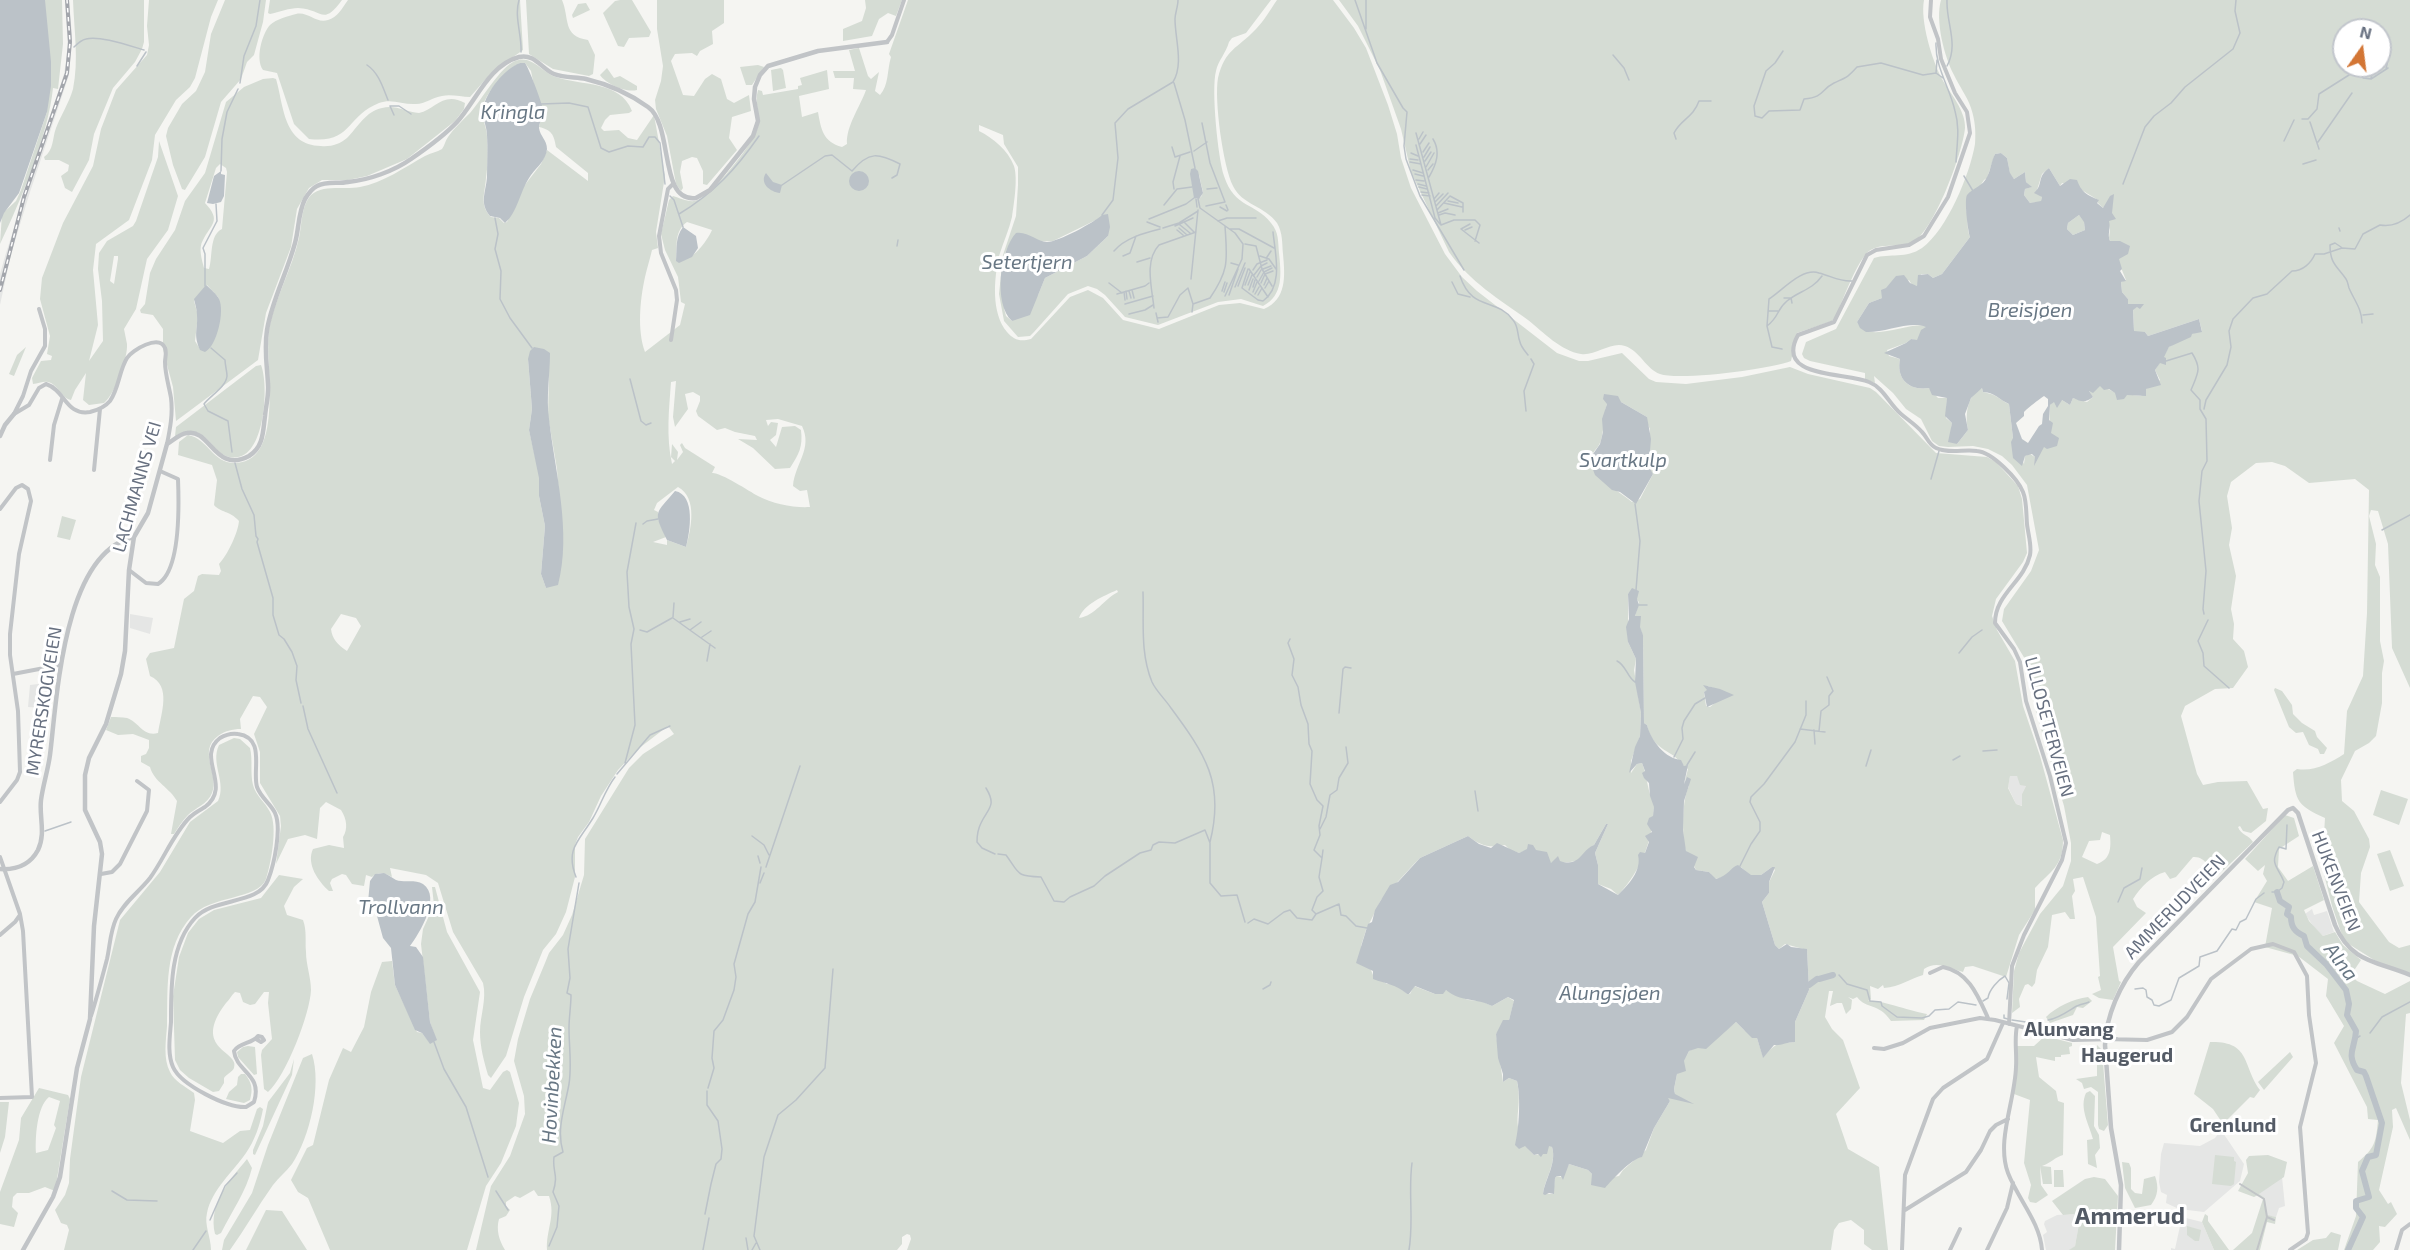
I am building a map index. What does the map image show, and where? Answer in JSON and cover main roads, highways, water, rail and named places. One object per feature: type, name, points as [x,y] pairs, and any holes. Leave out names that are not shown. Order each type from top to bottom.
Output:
[{"type":"water","points":[[0,0],[45,0],[51,86],[47,112],[19,193],[4,213],[0,223]]},
{"type":"water","name":"Kringla","points":[[520,63],[525,63],[527,66],[541,101],[543,112],[539,128],[547,149],[543,160],[527,181],[513,213],[505,223],[500,218],[490,216],[485,207],[487,132],[483,111],[485,101],[497,81],[508,70]]},
{"type":"water","name":"Breisjøen","points":[[2001,153],[2007,158],[2010,173],[2014,179],[2025,172],[2026,182],[2032,187],[2025,189],[2024,195],[2030,203],[2041,201],[2042,197],[2034,193],[2049,168],[2060,186],[2070,179],[2077,180],[2088,195],[2099,200],[2097,203],[2103,208],[2110,196],[2114,194],[2112,213],[2116,219],[2109,221],[2109,238],[2110,241],[2120,241],[2130,246],[2128,254],[2119,259],[2122,269],[2120,271],[2126,281],[2121,282],[2122,292],[2128,299],[2128,304],[2144,304],[2140,309],[2137,307],[2133,310],[2134,331],[2145,332],[2148,336],[2199,319],[2202,332],[2192,334],[2191,337],[2169,347],[2164,357],[2166,365],[2160,363],[2155,370],[2161,385],[2146,389],[2146,396],[2127,395],[2124,399],[2117,400],[2115,393],[2109,389],[2104,390],[2100,386],[2093,393],[2089,391],[2093,397],[2086,401],[2073,398],[2070,405],[2062,400],[2057,408],[2054,402],[2050,405],[2049,420],[2053,423],[2051,433],[2059,438],[2057,446],[2047,449],[2044,447],[2034,466],[2035,457],[2032,454],[2025,456],[2022,466],[2013,458],[2009,404],[1994,395],[1983,392],[1982,388],[1971,398],[1965,414],[1968,430],[1957,444],[1948,442],[1952,423],[1945,416],[1947,398],[1932,395],[1929,388],[1915,388],[1910,385],[1902,378],[1900,359],[1884,353],[1911,339],[1917,340],[1921,330],[1926,327],[1913,325],[1866,332],[1857,322],[1869,303],[1882,298],[1881,290],[1886,288],[1896,276],[1904,275],[1910,283],[1917,286],[1918,275],[1928,274],[1933,278],[1942,274],[1970,237],[1966,198],[1985,180],[1995,154]],"holes":[[[2079,215],[2084,222],[2085,230],[2073,235],[2067,229],[2068,223]],[[2044,396],[2048,399],[2048,406],[2043,414],[2042,424],[2028,443],[2022,439],[2016,423],[2024,416],[2024,412]]]},
{"type":"water","points":[[1195,168],[1198,171],[1203,193],[1199,199],[1194,198],[1190,174],[1191,169]]},
{"type":"water","points":[[221,171],[221,174],[225,175],[224,196],[221,202],[207,203],[214,176]]},
{"type":"water","points":[[855,171],[863,171],[869,177],[869,185],[863,191],[855,191],[849,185],[849,177]]},
{"type":"water","points":[[766,173],[773,182],[782,185],[780,193],[767,186],[764,180]]},
{"type":"water","name":"Setertjern","points":[[1108,214],[1110,227],[1108,236],[1087,256],[1045,278],[1030,315],[1012,321],[1002,302],[1001,277],[1006,252],[1016,233],[1043,242],[1052,241]]},
{"type":"water","points":[[683,227],[696,236],[698,248],[692,257],[679,263],[676,261],[677,243]]},
{"type":"water","points":[[206,285],[219,299],[221,312],[216,336],[205,352],[200,350],[197,340],[197,313],[194,299]]},
{"type":"water","points":[[534,347],[550,353],[548,411],[563,523],[562,565],[558,585],[546,588],[541,574],[545,526],[539,496],[539,478],[529,430],[532,409],[528,359]]},
{"type":"water","name":"Svartkulp","points":[[1604,394],[1618,396],[1621,402],[1647,417],[1651,439],[1650,451],[1656,462],[1655,466],[1649,467],[1653,474],[1636,504],[1620,492],[1612,490],[1595,475],[1592,467],[1591,457],[1600,444],[1603,432],[1602,419],[1607,404],[1603,399]]},
{"type":"water","points":[[675,491],[682,494],[689,507],[690,524],[686,547],[667,540],[659,523],[660,509]]},
{"type":"water","name":"Alungsjøen","points":[[1632,588],[1639,591],[1637,599],[1639,605],[1635,616],[1641,616],[1640,627],[1643,635],[1644,723],[1665,753],[1681,760],[1684,766],[1688,765],[1684,784],[1687,777],[1691,779],[1684,801],[1683,830],[1686,851],[1698,857],[1694,867],[1696,870],[1709,872],[1716,879],[1738,865],[1751,875],[1761,875],[1775,867],[1769,882],[1769,893],[1762,902],[1775,945],[1779,949],[1787,944],[1791,947],[1807,949],[1809,990],[1795,1022],[1795,1042],[1774,1045],[1763,1058],[1757,1038],[1752,1038],[1736,1022],[1706,1049],[1698,1048],[1689,1051],[1684,1061],[1686,1071],[1677,1074],[1674,1089],[1675,1094],[1694,1104],[1668,1098],[1670,1101],[1654,1128],[1642,1157],[1627,1166],[1605,1188],[1591,1185],[1592,1174],[1588,1170],[1569,1164],[1563,1180],[1561,1176],[1555,1178],[1554,1194],[1545,1195],[1543,1194],[1544,1188],[1553,1159],[1552,1147],[1549,1146],[1547,1154],[1541,1157],[1538,1154],[1534,1155],[1525,1146],[1519,1149],[1515,1145],[1519,1113],[1517,1081],[1509,1078],[1503,1082],[1498,1058],[1496,1034],[1503,1020],[1509,1020],[1514,1000],[1508,997],[1492,1006],[1451,994],[1446,990],[1443,994],[1435,994],[1415,986],[1407,994],[1395,986],[1373,979],[1373,971],[1356,963],[1368,924],[1372,922],[1375,910],[1390,885],[1398,882],[1420,858],[1468,836],[1479,844],[1491,848],[1497,843],[1519,853],[1527,849],[1528,844],[1533,845],[1536,850],[1547,852],[1551,863],[1558,856],[1560,861],[1572,862],[1594,845],[1608,824],[1595,853],[1598,865],[1598,884],[1618,895],[1630,882],[1638,867],[1638,855],[1640,852],[1645,853],[1649,842],[1645,836],[1652,832],[1647,824],[1649,818],[1653,816],[1654,807],[1649,783],[1642,773],[1645,771],[1642,763],[1637,764],[1629,773],[1640,736],[1641,713],[1635,682],[1636,659],[1628,642],[1626,627],[1629,619],[1628,594]]},
{"type":"water","points":[[1703,685],[1734,695],[1707,707],[1704,692],[1707,690]]},
{"type":"water","name":"Trollvann","points":[[384,873],[396,880],[423,884],[430,897],[427,915],[410,946],[416,947],[423,957],[430,1022],[437,1040],[430,1044],[422,1033],[415,1030],[395,985],[391,948],[383,938],[377,916],[368,902],[370,881],[375,874]]},
{"type":"waterway","points":[[240,83],[244,56],[256,26],[260,0]]},
{"type":"waterway","points":[[519,0],[517,13],[521,52]]},
{"type":"waterway","points":[[1102,215],[1113,200],[1118,158],[1115,123],[1128,109],[1173,82],[1176,75],[1178,59],[1175,19],[1178,0]]},
{"type":"waterway","points":[[1355,0],[1377,63],[1407,112],[1404,146],[1406,159],[1420,196],[1464,270]]},
{"type":"waterway","points":[[1366,0],[1366,29]]},
{"type":"waterway","points":[[1947,0],[1952,50],[1947,66]]},
{"type":"waterway","points":[[2123,184],[2145,127],[2185,87],[2233,49],[2240,33],[2235,11],[2236,0]]},
{"type":"waterway","points":[[74,47],[82,40],[99,38],[144,50]]},
{"type":"waterway","points":[[1936,43],[1940,69],[1957,117],[1956,162]]},
{"type":"waterway","points":[[1783,51],[1766,71],[1754,106],[1755,116],[1762,118],[1769,111],[1800,110],[1804,99],[1819,95],[1857,67],[1881,63],[1923,75],[1936,73]]},
{"type":"waterway","points":[[137,66],[146,52]]},
{"type":"waterway","points":[[1613,55],[1624,68],[1629,80]]},
{"type":"waterway","points":[[1937,60],[1936,73],[1943,78]]},
{"type":"waterway","points":[[367,65],[378,76],[388,100]]},
{"type":"waterway","points":[[2302,119],[2308,119],[2317,109],[2319,94],[2344,78]]},
{"type":"waterway","points":[[2363,78],[2373,78]]},
{"type":"waterway","points":[[1174,83],[1185,120],[1195,168]]},
{"type":"waterway","points":[[221,171],[222,139],[227,112],[238,89]]},
{"type":"waterway","points":[[2318,142],[2352,93]]},
{"type":"waterway","points":[[1676,139],[1674,133],[1677,128],[1694,111],[1699,101],[1711,101]]},
{"type":"waterway","points":[[541,104],[569,103],[588,107],[601,148],[609,152],[628,146],[643,147],[649,137],[655,137],[660,143],[665,184]]},
{"type":"waterway","points":[[394,115],[390,106],[399,106],[411,114]]},
{"type":"waterway","points":[[2284,141],[2294,120]]},
{"type":"waterway","points":[[2310,122],[2319,149]]},
{"type":"waterway","points":[[1202,123],[1210,163],[1225,202],[1206,206]]},
{"type":"waterway","points":[[1419,139],[1423,132]]},
{"type":"waterway","points":[[1416,133],[1441,225]]},
{"type":"waterway","points":[[1420,144],[1426,135]]},
{"type":"waterway","points":[[679,214],[724,180],[759,136]]},
{"type":"waterway","points":[[1429,177],[1437,158],[1437,149],[1433,139]]},
{"type":"waterway","points":[[1194,151],[1207,142]]},
{"type":"waterway","points":[[1423,152],[1429,143]]},
{"type":"waterway","points":[[1416,145],[1435,218],[1440,224]]},
{"type":"waterway","points":[[1172,147],[1175,157],[1190,152]]},
{"type":"waterway","points":[[1424,157],[1430,147]]},
{"type":"waterway","points":[[1425,161],[1431,152]]},
{"type":"waterway","points":[[1411,153],[1418,156]]},
{"type":"waterway","points":[[1426,167],[1434,153]]},
{"type":"waterway","points":[[782,185],[825,156],[832,155],[852,171],[869,157],[886,158],[900,164],[897,175],[892,178]]},
{"type":"waterway","points":[[1174,189],[1173,182],[1180,156]]},
{"type":"waterway","points":[[1410,159],[1418,160]]},
{"type":"waterway","points":[[2303,164],[2316,160]]},
{"type":"waterway","points":[[1410,162],[1421,164]]},
{"type":"waterway","points":[[1428,170],[1433,164]]},
{"type":"waterway","points":[[1413,170],[1423,173]]},
{"type":"waterway","points":[[1415,174],[1423,176]]},
{"type":"waterway","points":[[1964,176],[1973,191]]},
{"type":"waterway","points":[[1416,180],[1424,181]]},
{"type":"waterway","points":[[1418,184],[1426,186]]},
{"type":"waterway","points":[[1164,205],[1177,189],[1192,187]]},
{"type":"waterway","points":[[1419,187],[1427,189]]},
{"type":"waterway","points":[[1207,189],[1217,188]]},
{"type":"waterway","points":[[1421,192],[1429,193]]},
{"type":"waterway","points":[[1434,199],[1439,193]]},
{"type":"waterway","points":[[1436,206],[1448,193]]},
{"type":"waterway","points":[[1435,202],[1443,194]]},
{"type":"waterway","points":[[1422,195],[1430,196]]},
{"type":"waterway","points":[[670,196],[674,200],[683,227]]},
{"type":"waterway","points":[[1437,210],[1450,196],[1463,203],[1463,212]]},
{"type":"waterway","points":[[1149,219],[1186,204],[1194,198]]},
{"type":"waterway","points":[[1196,199],[1197,207]]},
{"type":"waterway","points":[[1198,199],[1200,208],[1235,233],[1243,244],[1242,259],[1225,296]]},
{"type":"waterway","points":[[1448,201],[1458,203]]},
{"type":"waterway","points":[[1444,203],[1462,207]]},
{"type":"waterway","points":[[205,286],[203,248],[217,221],[216,204]]},
{"type":"waterway","points":[[1226,205],[1228,210]]},
{"type":"waterway","points":[[1220,207],[1227,211]]},
{"type":"waterway","points":[[1438,213],[1448,209]]},
{"type":"waterway","points":[[1191,279],[1198,210]]},
{"type":"waterway","points":[[1163,228],[1179,223],[1198,211]]},
{"type":"waterway","points":[[1439,215],[1445,213],[1455,215]]},
{"type":"waterway","points":[[2204,409],[2206,400],[2227,365],[2231,347],[2229,331],[2233,319],[2253,298],[2267,294],[2292,271],[2306,266],[2315,254],[2324,254],[2342,248],[2355,249],[2363,234],[2380,225],[2396,224],[2410,215]]},
{"type":"waterway","points":[[495,218],[498,234],[495,249],[501,271],[500,299],[510,318],[532,348]]},
{"type":"waterway","points":[[1175,226],[1193,218]]},
{"type":"waterway","points":[[1218,221],[1227,218],[1256,218]]},
{"type":"waterway","points":[[1441,225],[1454,220],[1475,220],[1480,225],[1475,241]]},
{"type":"waterway","points":[[1147,222],[1160,227]]},
{"type":"waterway","points":[[1185,223],[1194,232]]},
{"type":"waterway","points":[[1470,224],[1461,229],[1479,243]]},
{"type":"waterway","points":[[1180,225],[1190,233]]},
{"type":"waterway","points":[[1193,304],[1210,298],[1221,279],[1226,264],[1225,226]]},
{"type":"waterway","points":[[1465,230],[1472,227]]},
{"type":"waterway","points":[[1179,228],[1187,235]]},
{"type":"waterway","points":[[1114,251],[1129,239],[1160,229]]},
{"type":"waterway","points":[[1230,229],[1239,229],[1274,248]]},
{"type":"waterway","points":[[1177,230],[1183,235]]},
{"type":"waterway","points":[[1154,308],[1150,275],[1154,251],[1159,245],[1196,232]]},
{"type":"waterway","points":[[1248,269],[1242,288],[1263,301],[1270,295],[1276,278],[1273,232]]},
{"type":"waterway","points":[[1123,256],[1130,253],[1136,236]]},
{"type":"waterway","points":[[897,246],[898,240]]},
{"type":"waterway","points":[[2341,247],[2335,243],[2330,245],[2331,256],[2347,280],[2362,323]]},
{"type":"waterway","points":[[1245,244],[1256,246],[1262,269],[1272,286]]},
{"type":"waterway","points":[[1267,257],[1271,251]]},
{"type":"waterway","points":[[1260,256],[1269,259],[1276,269]]},
{"type":"waterway","points":[[1137,262],[1150,258]]},
{"type":"waterway","points":[[1253,270],[1257,264],[1267,260]]},
{"type":"waterway","points":[[1231,263],[1238,265]]},
{"type":"waterway","points":[[1235,287],[1245,263]]},
{"type":"waterway","points":[[1254,275],[1261,266],[1267,263]]},
{"type":"waterway","points":[[1263,269],[1271,266]]},
{"type":"waterway","points":[[1238,286],[1245,268]]},
{"type":"waterway","points":[[1259,281],[1264,272],[1272,268]]},
{"type":"waterway","points":[[1229,295],[1238,269]]},
{"type":"waterway","points":[[1249,269],[1268,297]]},
{"type":"waterway","points":[[1257,277],[1261,270]]},
{"type":"waterway","points":[[1261,283],[1265,274],[1273,271]]},
{"type":"waterway","points":[[1245,285],[1250,272]]},
{"type":"waterway","points":[[1767,326],[1769,299],[1799,276],[1813,272],[1839,280],[1852,281]]},
{"type":"waterway","points":[[1248,285],[1252,275]]},
{"type":"waterway","points":[[1460,276],[1471,295],[1499,308],[1513,320],[1521,346],[1528,355]]},
{"type":"waterway","points":[[1782,349],[1772,347],[1767,326],[1787,301],[1814,284],[1822,276]]},
{"type":"waterway","points":[[1264,285],[1267,278]]},
{"type":"waterway","points":[[1249,290],[1253,279]]},
{"type":"waterway","points":[[1253,287],[1255,280]]},
{"type":"waterway","points":[[1265,288],[1269,281]]},
{"type":"waterway","points":[[1222,291],[1225,282]]},
{"type":"waterway","points":[[1253,292],[1257,282]]},
{"type":"waterway","points":[[1452,282],[1458,294],[1470,297]]},
{"type":"waterway","points":[[1109,283],[1122,293]]},
{"type":"waterway","points":[[1117,294],[1149,283]]},
{"type":"waterway","points":[[1224,292],[1227,283]]},
{"type":"waterway","points":[[1255,294],[1259,287]]},
{"type":"waterway","points":[[1157,318],[1168,317],[1180,295],[1188,288],[1193,304],[1192,312]]},
{"type":"waterway","points":[[1258,295],[1262,288]]},
{"type":"waterway","points":[[1132,290],[1134,298]]},
{"type":"waterway","points":[[1126,291],[1127,299]]},
{"type":"waterway","points":[[1129,291],[1131,298]]},
{"type":"waterway","points":[[1124,292],[1125,300]]},
{"type":"waterway","points":[[1125,304],[1153,296]]},
{"type":"waterway","points":[[1784,298],[1791,298],[1792,303]]},
{"type":"waterway","points":[[1129,314],[1145,310],[1153,305]]},
{"type":"waterway","points":[[1768,311],[1778,311]]},
{"type":"waterway","points":[[1156,313],[1158,322]]},
{"type":"waterway","points":[[2363,315],[2373,314]]},
{"type":"waterway","points":[[211,348],[225,360],[227,376],[221,387],[204,404],[208,411],[228,421],[232,452]]},
{"type":"waterway","points":[[2166,361],[2192,353],[2198,371],[2191,390],[2200,400],[2200,409],[2206,419],[2207,461],[2202,471],[2199,501],[2206,571],[2204,614]]},
{"type":"waterway","points":[[1526,411],[1524,391],[1534,364],[1531,359]]},
{"type":"waterway","points":[[630,379],[641,421],[646,425],[651,423]]},
{"type":"waterway","points":[[1931,479],[1939,451]]},
{"type":"waterway","points":[[235,463],[242,489],[254,515],[257,542],[273,598],[273,615],[279,635],[292,652],[297,666],[296,680],[301,703]]},
{"type":"waterway","points":[[1635,504],[1640,541],[1636,590]]},
{"type":"waterway","points":[[2382,530],[2410,515]]},
{"type":"waterway","name":"Hovinbekken","points":[[643,524],[658,519]]},
{"type":"waterway","name":"Hovinbekken","points":[[625,763],[635,725],[631,644],[634,629],[629,607],[627,572],[636,523]]},
{"type":"waterway","points":[[1143,592],[1144,649],[1152,682],[1194,740],[1209,770],[1215,803],[1210,842]]},
{"type":"waterway","points":[[673,617],[674,603]]},
{"type":"waterway","points":[[1639,605],[1647,605]]},
{"type":"waterway","points":[[640,630],[647,632],[672,618]]},
{"type":"waterway","points":[[673,618],[715,648]]},
{"type":"waterway","points":[[680,622],[690,619]]},
{"type":"waterway","points":[[2208,620],[2198,641],[2203,653],[2204,666],[2229,688]]},
{"type":"waterway","points":[[690,630],[701,622]]},
{"type":"waterway","points":[[1959,653],[1972,637],[1982,630]]},
{"type":"waterway","points":[[702,637],[711,631]]},
{"type":"waterway","points":[[1290,639],[1288,643],[1294,659],[1292,675],[1298,687],[1301,705],[1308,724],[1309,744],[1312,751],[1310,784],[1317,800],[1323,806],[1319,826],[1320,835],[1314,850],[1322,858],[1319,877],[1323,891],[1317,897],[1312,910],[1316,914]]},
{"type":"waterway","points":[[707,661],[710,644]]},
{"type":"waterway","points":[[1617,661],[1635,682]]},
{"type":"waterway","points":[[1339,713],[1343,669],[1351,668]]},
{"type":"waterway","points":[[1819,731],[1821,711],[1829,705],[1829,696],[1833,691],[1827,677]]},
{"type":"waterway","points":[[1674,757],[1683,739],[1684,721],[1695,704],[1705,698]]},
{"type":"waterway","points":[[1740,866],[1760,831],[1760,822],[1750,802],[1751,797],[1764,784],[1795,742],[1806,715],[1806,701]]},
{"type":"waterway","points":[[303,706],[308,729],[337,793]]},
{"type":"waterway","points":[[617,774],[650,735],[670,726]]},
{"type":"waterway","points":[[1800,729],[1825,732]]},
{"type":"waterway","points":[[1814,730],[1815,744]]},
{"type":"waterway","points":[[1320,829],[1326,817],[1330,795],[1337,790],[1339,778],[1348,763],[1346,747]]},
{"type":"waterway","points":[[1866,766],[1871,750]]},
{"type":"waterway","points":[[1983,751],[1997,750]]},
{"type":"waterway","points":[[1687,765],[1695,752]]},
{"type":"waterway","points":[[1953,760],[1960,756]]},
{"type":"waterway","points":[[766,867],[800,766]]},
{"type":"waterway","name":"Hovinbekken","points":[[576,877],[572,859],[575,846],[615,777]]},
{"type":"waterway","points":[[986,788],[991,803],[979,828],[977,842],[982,848],[995,854]]},
{"type":"waterway","points":[[1475,791],[1478,811]]},
{"type":"waterway","points":[[45,831],[71,822]]},
{"type":"waterway","points":[[2272,892],[2277,892],[2282,888],[2284,882],[2275,858],[2279,847],[2286,849],[2287,825]]},
{"type":"waterway","points":[[998,854],[1006,855],[1022,875],[1041,877],[1054,901],[1064,902],[1094,886],[1140,853],[1151,850],[1153,845],[1159,842],[1175,843],[1205,830],[1210,843],[1210,883],[1221,896],[1237,895],[1245,922]]},
{"type":"waterway","points":[[752,836],[764,845],[769,855]]},
{"type":"waterway","points":[[1322,858],[1323,850]]},
{"type":"waterway","points":[[758,856],[760,863]]},
{"type":"waterway","points":[[708,1088],[714,1068],[712,1058],[714,1031],[723,1020],[734,990],[736,977],[734,964],[748,914],[755,902],[761,867]]},
{"type":"waterway","points":[[2118,902],[2124,888],[2140,879],[2142,868]]},
{"type":"waterway","points":[[760,883],[764,873]]},
{"type":"waterway","name":"Hovinbekken","points":[[549,1246],[557,1227],[559,1206],[553,1192],[554,1157],[563,1152],[560,1135],[570,1077],[571,995],[567,993],[570,978],[568,949],[579,883]]},
{"type":"waterway","name":"Alna","points":[[2277,892],[2280,901],[2289,907],[2287,914],[2291,917],[2294,929],[2304,936],[2307,946],[2326,964],[2346,990],[2349,1004],[2347,1015],[2356,1031],[2352,1059],[2357,1070],[2364,1072],[2366,1076],[2382,1123],[2376,1155],[2368,1157],[2362,1171],[2369,1197],[2356,1201],[2356,1208],[2363,1217],[2348,1250]]},
{"type":"waterway","name":"Alna","points":[[2135,989],[2146,990],[2147,997],[2154,1005],[2159,1006],[2171,1000],[2179,978],[2199,966],[2200,957],[2217,951],[2232,929],[2236,930],[2240,922],[2246,919],[2256,899],[2264,893]]},
{"type":"waterway","points":[[1248,923],[1254,919],[1268,924],[1290,910],[1297,918],[1312,920],[1316,914],[1339,904],[1341,915],[1346,916],[1356,926],[1367,928]]},
{"type":"waterway","points":[[760,1250],[754,1236],[764,1157],[778,1115],[796,1100],[825,1068],[833,969]]},
{"type":"waterway","name":"Alna","points":[[1819,979],[1833,975]]},
{"type":"waterway","name":"Alna","points":[[1839,975],[1847,984],[1867,990],[1870,1001],[1881,1002],[1882,1006],[1897,1017],[1922,1018],[1929,1016],[1935,1010],[1949,1009],[1958,1002],[1976,1005]]},
{"type":"waterway","name":"Alna","points":[[1983,1001],[2005,976],[2009,983],[2007,999]]},
{"type":"waterway","name":"Alna","points":[[1809,985],[1817,979]]},
{"type":"waterway","points":[[1263,989],[1271,982]]},
{"type":"waterway","name":"Alna","points":[[2048,1020],[2089,1002]]},
{"type":"waterway","points":[[2370,1033],[2382,1017],[2410,1002]]},
{"type":"waterway","name":"Alna","points":[[2004,1015],[2004,1018],[2008,1019]]},
{"type":"waterway","name":"Alna","points":[[2012,1020],[2033,1023]]},
{"type":"waterway","name":"Alna","points":[[2355,1039],[2360,1036]]},
{"type":"waterway","points":[[434,1042],[444,1069],[466,1107],[488,1177]]},
{"type":"waterway","points":[[705,1214],[716,1164],[721,1159],[722,1149],[718,1121],[707,1105],[707,1091]]},
{"type":"waterway","points":[[1409,1250],[1412,1163]]},
{"type":"waterway","points":[[210,1220],[225,1186],[237,1173]]},
{"type":"waterway","points":[[112,1191],[127,1200],[157,1201]]},
{"type":"waterway","points":[[496,1191],[508,1210]]},
{"type":"waterway","points":[[703,1250],[709,1218]]},
{"type":"waterway","points":[[193,1250],[206,1231]]},
{"type":"waterway","points":[[746,1238],[748,1250]]},
{"type":"waterway","points":[[752,1250],[756,1243]]},
{"type":"railway","points":[[0,290],[24,197],[67,73],[70,42],[67,0]]},
{"type":"district","name":"Alunvang","points":[[2069,1029]]},
{"type":"district","name":"Haugerud","points":[[2127,1055]]},
{"type":"district","name":"Grenlund","points":[[2233,1125]]},
{"type":"district","name":"Ammerud","points":[[2130,1216]]}]
